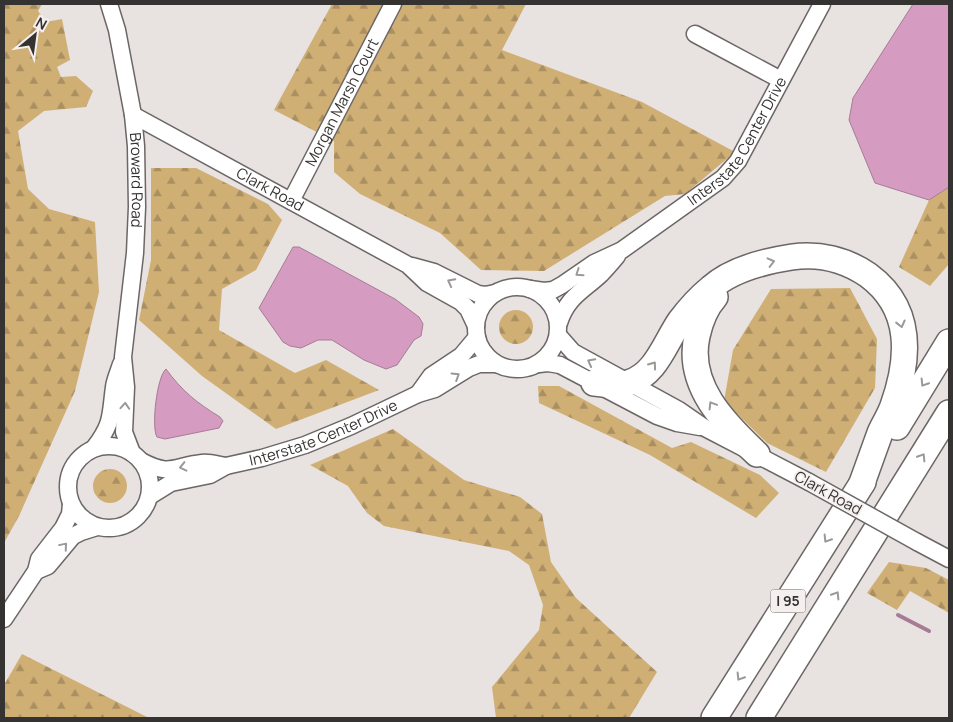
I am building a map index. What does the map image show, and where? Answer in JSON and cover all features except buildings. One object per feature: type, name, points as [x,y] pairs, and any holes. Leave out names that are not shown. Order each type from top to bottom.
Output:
[{"type":"highway","points":[[594,383],[614,385],[630,383],[651,370],[681,321],[712,287],[746,269],[793,257],[814,256],[834,258],[850,265],[878,284],[888,294],[897,308],[904,336],[904,368],[892,408],[862,483]]},
{"type":"highway","points":[[746,269],[719,292],[709,304],[699,324],[695,344],[696,363],[702,389],[716,412],[730,429],[757,454]]},
{"type":"highway","name":"I 95","points":[[714,718],[949,342]]},
{"type":"highway","name":"I 95","points":[[759,718],[949,413]]},
{"type":"street","name":"Broward Road","points":[[94,448],[104,436],[109,423],[113,405],[114,385],[123,357],[135,254],[137,207],[134,115],[110,4]]},
{"type":"street","name":"Morgan Marsh Court","points":[[291,201],[393,4]]},
{"type":"street","name":"Interstate Center Drive","points":[[530,289],[553,290],[594,263],[622,250],[731,171],[822,4]]},
{"type":"street","points":[[695,34],[782,80]]},
{"type":"street","name":"Clark Road","points":[[134,115],[408,265],[434,272],[466,290],[478,294],[495,293]]},
{"type":"street","name":"Interstate Center Drive","points":[[559,329],[566,306],[580,290],[602,274],[622,250]]},
{"type":"street","name":"Clark Road","points":[[408,265],[427,283],[461,302],[468,309],[476,332]]},
{"type":"street","points":[[506,288],[530,289],[541,294],[556,312],[559,329],[555,347],[548,357],[539,364],[528,368],[518,370],[496,364],[481,348],[476,332],[479,313],[485,302],[495,293],[506,288]]},
{"type":"street","name":"Clark Road","points":[[559,329],[573,352],[679,410],[705,428],[757,454],[949,559]]},
{"type":"street","name":"Interstate Center Drive","points":[[418,394],[431,376],[461,356],[476,332]]},
{"type":"street","name":"Broward Road","points":[[123,357],[126,387],[124,432],[137,457]]},
{"type":"street","name":"Interstate Center Drive","points":[[150,496],[171,483],[210,475],[226,466],[262,458],[305,445],[351,426],[418,394],[435,389],[469,368],[479,364],[496,364]]},
{"type":"street","name":"Clark Road","points":[[539,364],[560,365],[656,416],[677,423],[705,428]]},
{"type":"street","points":[[104,446],[114,446],[137,457],[147,471],[150,482],[150,496],[140,515],[131,523],[109,529],[97,527],[86,522],[77,514],[71,504],[68,482],[71,471],[80,458],[94,448],[104,446]]},
{"type":"street","name":"Interstate Center Drive","points":[[137,457],[152,466],[168,470],[204,462],[226,466]]},
{"type":"street","points":[[4,619],[36,571],[39,559],[66,523],[70,514],[71,504]]},
{"type":"street","points":[[36,571],[48,566],[73,536],[97,527]]},
{"type":"green space","points":[[4,4],[42,4],[38,11],[46,22],[62,19],[70,60],[57,67],[61,77],[76,76],[93,91],[86,107],[44,111],[18,131],[28,189],[49,209],[95,222],[99,292],[75,391],[19,516],[4,543]]},
{"type":"green space","points":[[332,4],[526,4],[502,50],[642,102],[735,152],[685,194],[665,196],[544,271],[481,270],[440,233],[360,194],[334,172],[334,141],[274,110]]},
{"type":"green space","points":[[151,168],[196,168],[268,204],[282,220],[256,270],[222,289],[219,330],[295,373],[326,360],[379,390],[276,429],[202,376],[139,320],[151,260]]},
{"type":"green space","points":[[949,187],[949,264],[930,286],[899,267],[929,200]]},
{"type":"green space","points":[[850,288],[877,339],[875,388],[826,472],[767,443],[724,401],[733,350],[771,289]]},
{"type":"green space","points":[[516,310],[528,315],[533,327],[528,339],[516,344],[504,339],[499,327],[504,315]]},
{"type":"green space","points":[[538,386],[559,386],[672,448],[691,442],[760,475],[779,493],[756,518],[650,455],[539,403]]},
{"type":"green space","points":[[393,429],[464,480],[520,497],[542,514],[551,562],[576,598],[657,672],[629,718],[496,718],[492,687],[539,630],[543,605],[529,565],[509,551],[384,526],[367,513],[348,486],[310,465]]},
{"type":"green space","points":[[110,469],[122,474],[127,486],[122,498],[110,503],[98,498],[93,486],[98,474]]},
{"type":"green space","points":[[889,562],[926,568],[949,580],[949,613],[910,591],[897,610],[867,593]]},
{"type":"green space","points":[[22,654],[149,718],[4,718],[4,685]]},
{"type":"shaded area","points":[[913,4],[949,4],[949,187],[929,200],[875,183],[849,120],[853,98]]},
{"type":"shaded area","points":[[293,247],[299,247],[395,299],[419,317],[423,324],[421,336],[414,340],[397,365],[386,369],[364,360],[332,340],[318,340],[301,348],[290,346],[283,342],[259,308]]},
{"type":"shaded area","points":[[166,369],[190,396],[220,417],[223,421],[219,428],[165,439],[157,437],[155,431],[156,402],[160,381]]},
{"type":"waterway","points":[[898,615],[929,631]]}]
